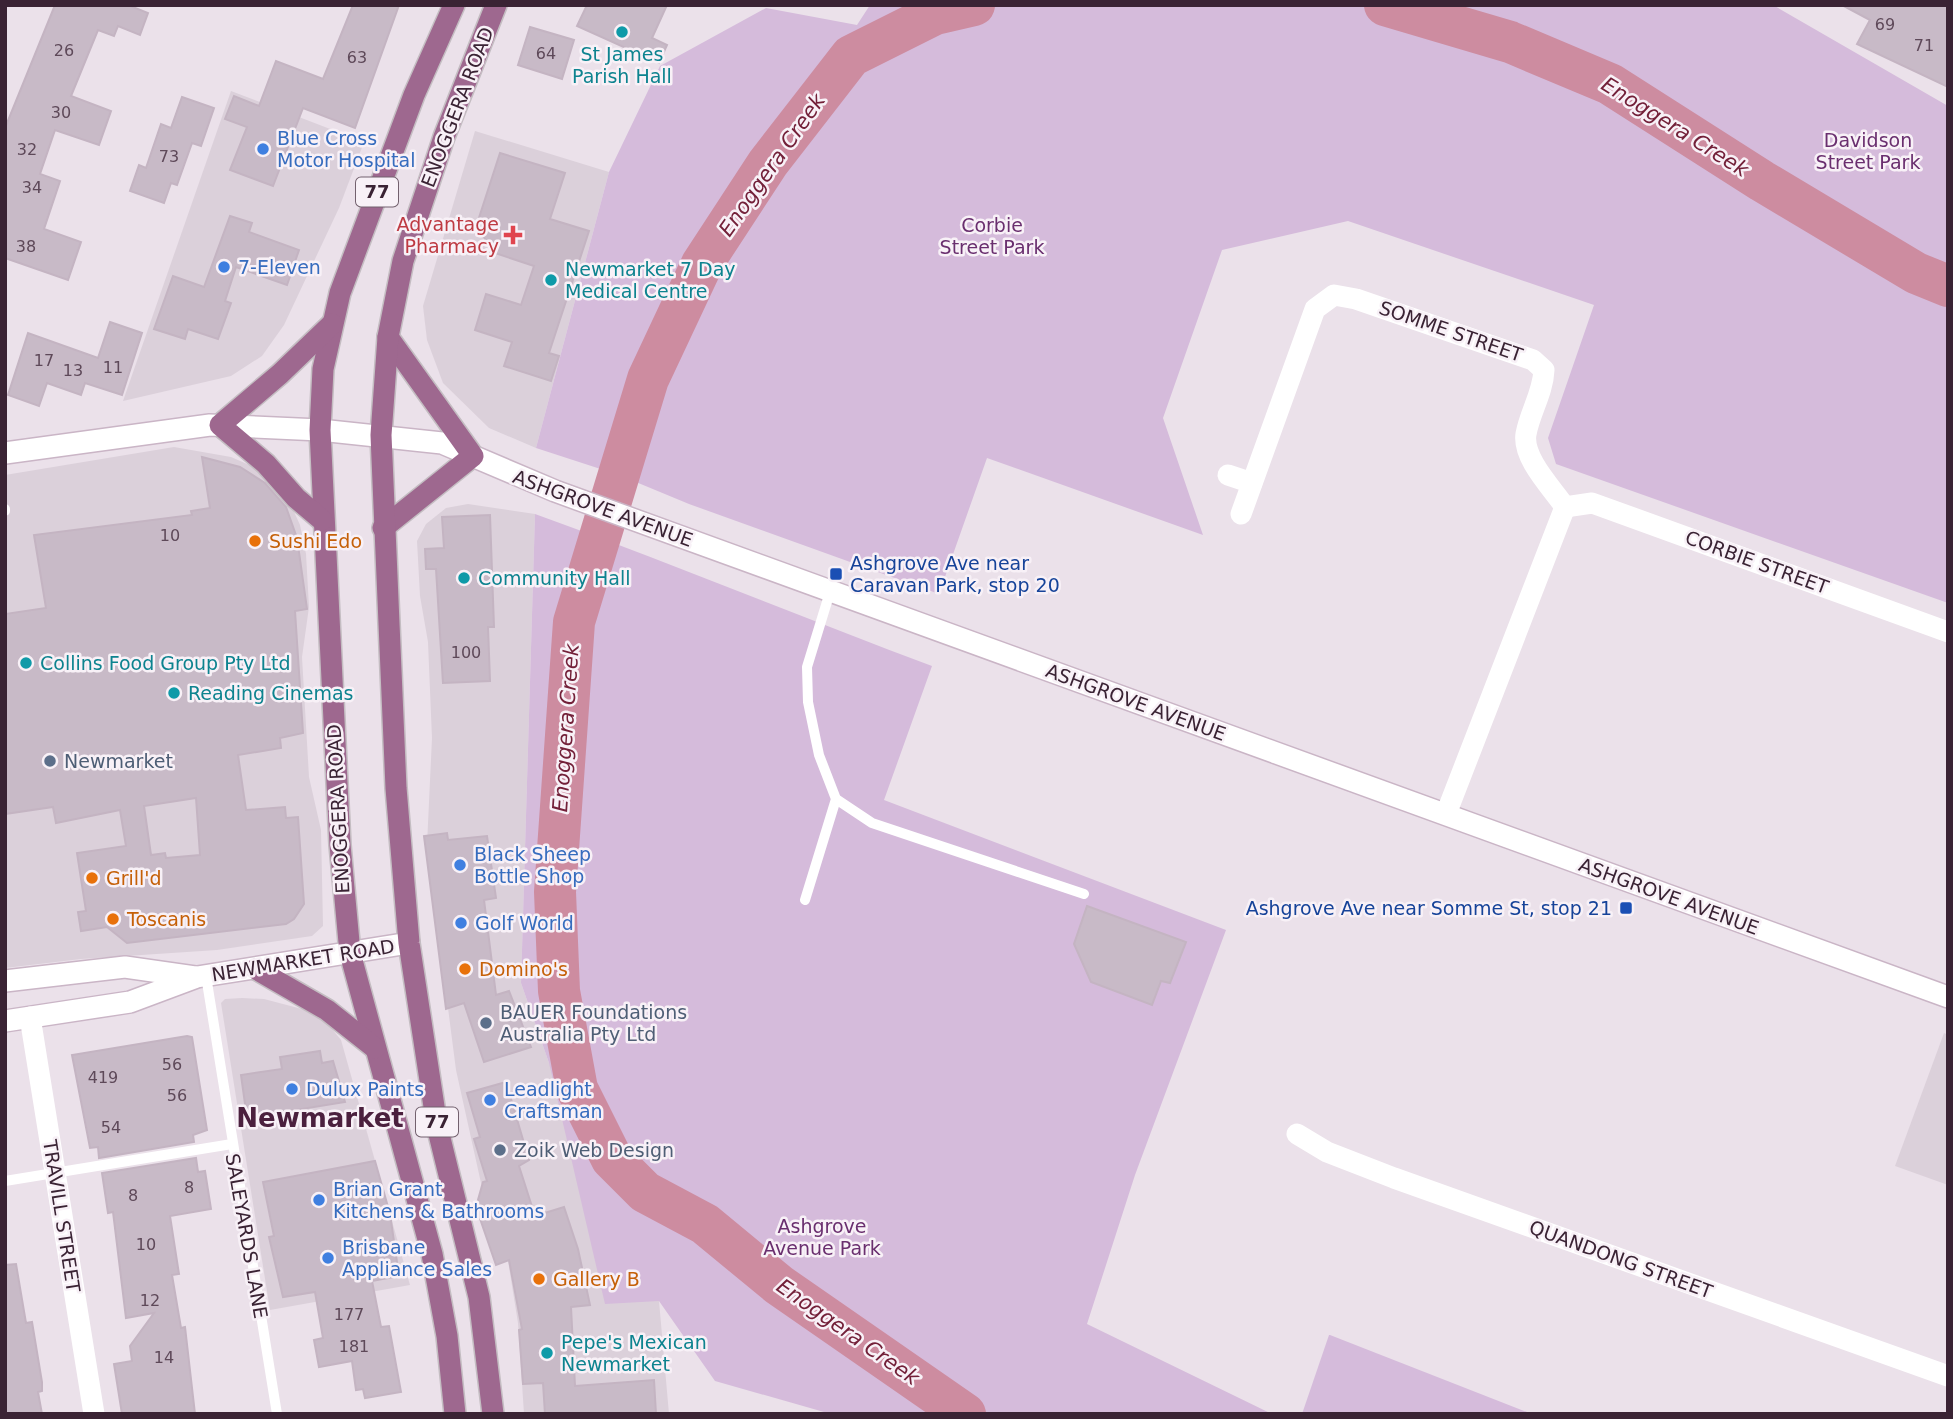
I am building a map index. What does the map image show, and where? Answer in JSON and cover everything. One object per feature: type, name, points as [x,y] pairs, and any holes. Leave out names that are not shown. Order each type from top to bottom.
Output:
[{"type":"main road","name":"ENOGGERA ROAD","points":[[454,5],[414,95],[370,209],[332,324],[323,369],[320,430],[322,520],[340,845],[350,953],[441,1294],[455,1414]]},
{"type":"main road","name":"ENOGGERA ROAD","points":[[493,1414],[479,1297],[438,1126],[409,943],[399,837],[383,528],[381,435],[388,338],[413,226],[444,137],[496,5]]},
{"type":"main road","points":[[322,520],[220,425],[274,380],[332,324]]},
{"type":"main road","points":[[383,528],[473,456],[388,338]]},
{"type":"main road","points":[[256,970],[327,1010],[375,1048]]},
{"type":"street","name":"SOMME STREET","points":[[1241,514],[1315,309],[1334,295],[1356,299],[1533,360],[1544,370],[1543,384],[1525,436],[1528,453],[1565,507]]},
{"type":"street","name":"ASHGROVE AVENUE","points":[[5,453],[154,431],[220,425],[320,430],[442,443],[514,476],[1948,997]]},
{"type":"street","points":[[1228,475],[1252,483]]},
{"type":"street","name":"CORBIE STREET","points":[[1565,507],[1592,503],[1948,632]]},
{"type":"street","points":[[1446,814],[1565,507]]},
{"type":"street","name":"NEWMARKET ROAD","points":[[5,981],[125,968],[202,976],[256,970],[409,943]]},
{"type":"street","name":"NEWMARKET ROAD","points":[[5,1021],[130,1002],[202,976]]},
{"type":"street","name":"TRAVILL STREET","points":[[30,1017],[94,1414]]},
{"type":"street","name":"QUANDONG STREET","points":[[1297,1134],[1327,1152],[1394,1178],[1948,1376]]},
{"type":"lane","points":[[830,592],[807,667],[808,702],[819,755],[836,799],[872,823],[1084,894]]},
{"type":"lane","points":[[805,900],[836,799]]},
{"type":"lane","name":"SALEYARDS LANE","points":[[202,976],[277,1414]]},
{"type":"lane","points":[[5,1181],[232,1144]]},
{"type":"shaded area","points":[[231,91],[364,142],[339,208],[284,325],[262,356],[231,376],[123,401]]},
{"type":"shaded area","points":[[475,131],[609,172],[536,448],[489,428],[443,383],[427,340],[423,306]]},
{"type":"shaded area","points":[[174,447],[231,457],[254,467],[291,505],[300,525],[306,554],[309,607],[302,657],[309,777],[321,830],[323,926],[312,936],[217,950],[81,959],[5,968],[5,475]]},
{"type":"shaded area","points":[[468,504],[535,514],[521,983],[549,1063],[659,1301],[669,1414],[524,1414],[518,1323],[508,1261],[481,1183],[456,1070],[427,845],[432,738],[428,642],[420,596],[417,541],[426,524],[446,508]]},
{"type":"shaded area","points":[[225,999],[264,999],[302,1009],[328,1024],[341,1040],[410,1285],[270,1310],[221,1003]]},
{"type":"shaded area","points":[[1944,1033],[1948,1035],[1948,1185],[1895,1166]]},
{"type":"green space","name":"Corbie Street Park","points":[[870,5],[1773,5],[1948,106],[1948,603],[1556,464],[1548,438],[1594,305],[1348,221],[1222,250],[1163,418],[1203,535],[987,458],[939,594],[689,504],[619,475],[536,448],[609,172],[660,66],[766,8],[857,25]]},
{"type":"green space","name":"Ashgrove Avenue Park","points":[[535,514],[932,666],[884,800],[1226,930],[1135,1175],[1087,1324],[1272,1414],[831,1414],[715,1381],[659,1301],[605,1304],[549,1063],[521,983]]},
{"type":"green space","points":[[1330,1335],[1532,1414],[1302,1414]]},
{"type":"building","points":[[55,5],[128,5],[148,13],[140,35],[118,26],[114,36],[98,30],[71,96],[111,111],[99,145],[55,130],[40,174],[60,181],[44,229],[81,242],[68,280],[5,258],[5,128]]},
{"type":"building","points":[[353,5],[399,5],[355,128],[303,108],[273,186],[230,170],[247,127],[225,119],[234,96],[259,106],[276,61],[323,79]]},
{"type":"building","name":"St James Parish Hall","points":[[587,5],[667,5],[652,38],[667,45],[659,63],[577,26]]},
{"type":"building","points":[[1842,5],[1948,5],[1948,87],[1857,44],[1870,20]]},
{"type":"building","points":[[530,27],[574,40],[562,79],[518,65]]},
{"type":"building","points":[[182,97],[214,108],[201,146],[192,143],[177,185],[171,183],[164,203],[130,191],[139,165],[146,168],[161,124],[171,128]]},
{"type":"building","name":"Newmarket 7 Day Medical Centre","points":[[500,153],[565,173],[550,219],[589,231],[549,353],[559,356],[551,381],[504,366],[512,342],[475,330],[486,294],[521,305],[534,266],[492,252],[477,224]]},
{"type":"building","points":[[230,216],[252,223],[249,232],[299,250],[287,285],[236,267],[225,301],[231,303],[218,339],[188,329],[185,339],[154,329],[173,276],[204,287]]},
{"type":"building","points":[[110,322],[142,333],[122,395],[85,383],[81,395],[47,383],[39,406],[8,395],[28,333],[98,358]]},
{"type":"building","points":[[202,457],[240,467],[265,483],[286,507],[297,538],[307,609],[295,611],[303,733],[280,738],[281,748],[238,755],[246,810],[285,807],[286,818],[298,817],[304,904],[294,919],[286,924],[127,943],[107,927],[81,931],[78,912],[86,911],[77,853],[126,846],[120,810],[56,823],[53,807],[5,814],[5,614],[46,608],[34,535],[192,515],[191,511],[210,508]],"holes":[[[196,798],[200,855],[166,858],[165,853],[151,855],[144,806]]]},
{"type":"building","name":"Community Hall","points":[[490,515],[494,627],[488,627],[490,681],[443,683],[436,569],[426,569],[425,549],[444,548],[442,517]]},
{"type":"building","points":[[447,833],[448,840],[487,836],[496,898],[484,900],[496,995],[509,991],[531,1047],[484,1062],[464,1003],[446,1009],[424,836]]},
{"type":"building","points":[[1087,906],[1186,942],[1170,983],[1161,981],[1152,1005],[1091,982],[1074,944]]},
{"type":"building","points":[[192,1037],[207,1130],[193,1135],[194,1142],[99,1158],[98,1147],[90,1148],[72,1055]]},
{"type":"building","name":"Dulux Paints","points":[[320,1051],[322,1063],[333,1061],[345,1102],[247,1118],[241,1075],[282,1069],[280,1057]]},
{"type":"building","points":[[506,1082],[529,1160],[519,1166],[535,1216],[564,1207],[578,1249],[590,1305],[571,1307],[575,1386],[654,1380],[656,1414],[545,1414],[543,1383],[523,1384],[519,1330],[522,1329],[509,1260],[496,1265],[476,1207],[483,1182],[487,1181],[474,1139],[480,1137],[467,1093]]},
{"type":"building","points":[[196,1158],[198,1172],[205,1171],[211,1209],[170,1216],[179,1274],[172,1275],[181,1328],[185,1327],[195,1414],[122,1414],[114,1364],[132,1361],[130,1346],[154,1313],[126,1318],[113,1212],[108,1213],[102,1173]]},
{"type":"building","points":[[375,1161],[390,1214],[399,1276],[372,1281],[381,1327],[389,1326],[401,1392],[365,1398],[363,1389],[356,1390],[352,1361],[319,1367],[314,1340],[323,1338],[315,1292],[283,1297],[269,1237],[274,1236],[263,1182]]},
{"type":"building","points":[[16,1264],[26,1323],[32,1322],[42,1382],[42,1391],[38,1392],[42,1414],[5,1414],[5,1265]]},
{"type":"waterway","name":"Enoggera Creek","points":[[965,1414],[779,1285],[705,1224],[645,1192],[612,1159],[577,1089],[559,991],[555,892],[574,622],[648,379],[702,264],[768,163],[851,56],[935,14],[974,5]]},
{"type":"waterway","name":"Enoggera Creek","points":[[1385,5],[1510,42],[1610,84],[1762,181],[1916,273],[1948,286]]},
{"type":"place","name":"St James Parish Hall","points":[[622,32]]},
{"type":"place","name":"Blue Cross Motor Hospital","points":[[263,149]]},
{"type":"place","name":"Advantage Pharmacy","points":[[513,235]]},
{"type":"place","name":"7-Eleven","points":[[224,267]]},
{"type":"place","name":"Newmarket 7 Day Medical Centre","points":[[551,280]]},
{"type":"place","name":"Sushi Edo","points":[[255,541]]},
{"type":"place","name":"Ashgrove Ave near Caravan Park, stop 20","points":[[836,574]]},
{"type":"place","name":"Community Hall","points":[[464,578]]},
{"type":"place","name":"Collins Food Group Pty Ltd","points":[[26,663]]},
{"type":"place","name":"Reading Cinemas","points":[[174,693]]},
{"type":"place","name":"Newmarket","points":[[50,761]]},
{"type":"place","name":"Black Sheep Bottle Shop","points":[[460,865]]},
{"type":"place","name":"Grill'd","points":[[92,878]]},
{"type":"place","name":"Ashgrove Ave near Somme St, stop 21","points":[[1626,908]]},
{"type":"place","name":"Toscanis","points":[[113,919]]},
{"type":"place","name":"Golf World","points":[[461,923]]},
{"type":"place","name":"Domino's","points":[[465,969]]},
{"type":"place","name":"BAUER Foundations Australia Pty Ltd","points":[[486,1023]]},
{"type":"place","name":"Dulux Paints","points":[[292,1089]]},
{"type":"place","name":"Leadlight Craftsman","points":[[490,1100]]},
{"type":"place","name":"Zoik Web Design","points":[[500,1150]]},
{"type":"place","name":"Brian Grant Kitchens & Bathrooms","points":[[319,1200]]},
{"type":"place","name":"Brisbane Appliance Sales","points":[[328,1258]]},
{"type":"place","name":"Gallery B","points":[[539,1279]]},
{"type":"place","name":"Pepe's Mexican Newmarket","points":[[547,1353]]},
{"type":"district","name":"Newmarket","points":[[320,1118]]},
{"type":"park label","name":"Davidson Street Park","points":[[1868,151]]}]
